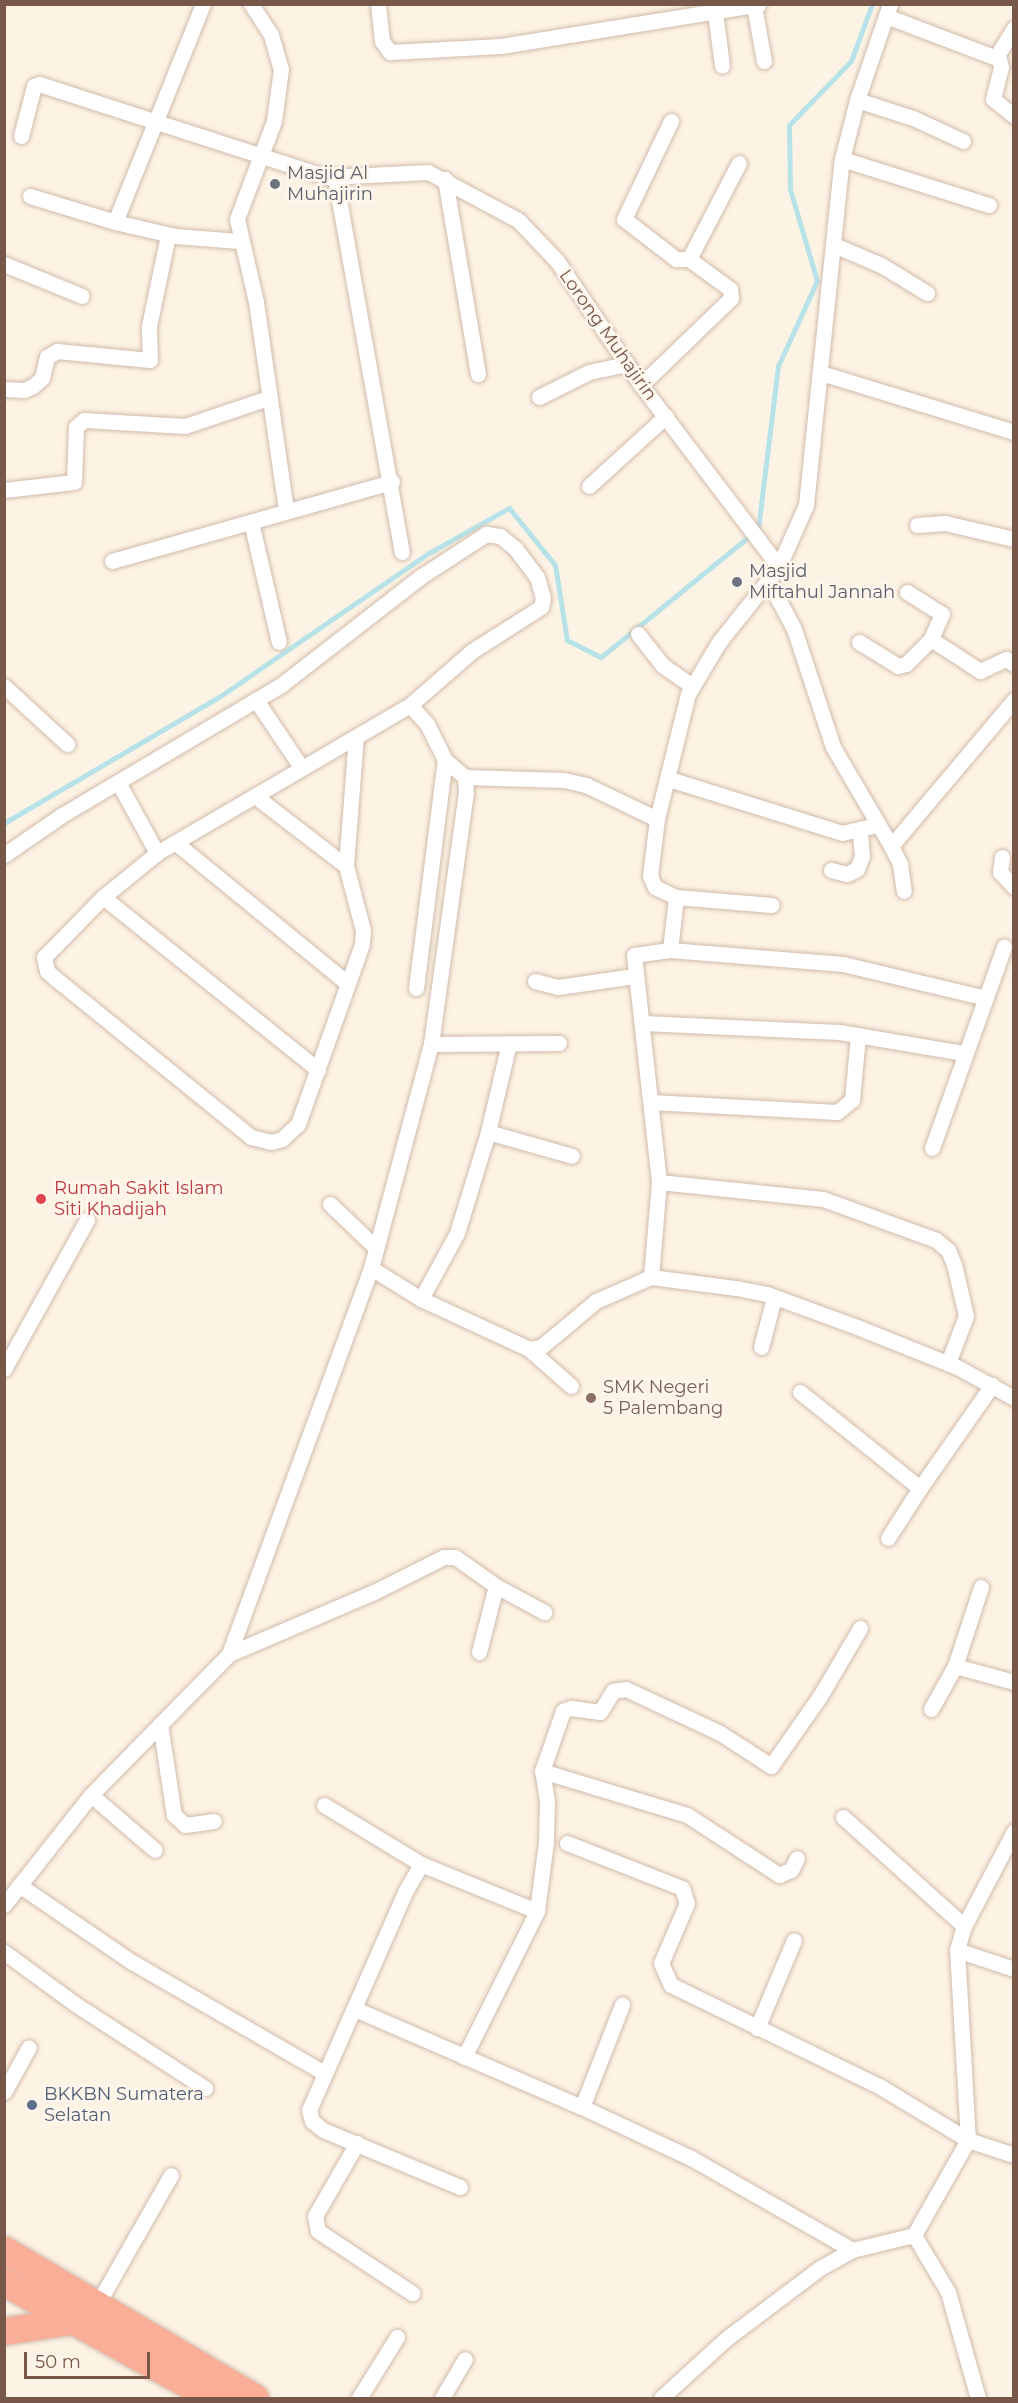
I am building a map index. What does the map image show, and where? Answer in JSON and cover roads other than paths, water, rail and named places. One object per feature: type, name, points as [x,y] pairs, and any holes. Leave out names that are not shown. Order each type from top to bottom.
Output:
[{"type":"highway","points":[[4,2250],[98,2303],[255,2398]]},
{"type":"highway","points":[[4,2282],[70,2321],[212,2398]]},
{"type":"highway","points":[[4,2331],[70,2321]]},
{"type":"street","points":[[115,222],[158,121],[203,4]]},
{"type":"street","points":[[251,4],[271,35],[281,69],[274,120],[239,206],[239,241],[256,302],[286,511]]},
{"type":"street","points":[[378,4],[382,41],[390,52],[501,46],[713,10],[756,5],[764,61]]},
{"type":"street","points":[[713,10],[722,66]]},
{"type":"street","points":[[772,905],[676,897],[655,887],[650,876],[657,819],[692,686],[719,642],[779,567],[806,505],[842,159],[857,100],[888,10],[996,57],[1001,67],[993,99],[1014,116]]},
{"type":"street","points":[[996,57],[1014,28]]},
{"type":"street","name":"Lorong Muhajirin","points":[[21,136],[37,84],[158,121],[259,157],[335,177],[428,172],[518,220],[557,261],[641,385],[779,567]]},
{"type":"street","points":[[857,100],[913,118],[963,141]]},
{"type":"street","points":[[641,385],[731,298],[730,289],[689,259],[676,259],[624,219],[671,121]]},
{"type":"street","points":[[842,159],[989,205]]},
{"type":"street","points":[[689,259],[739,163]]},
{"type":"street","points":[[335,177],[392,482],[402,552]]},
{"type":"street","points":[[444,179],[478,374]]},
{"type":"street","points":[[30,196],[115,222],[168,235],[239,241]]},
{"type":"street","points":[[4,389],[24,390],[33,386],[42,378],[47,357],[57,351],[150,360],[149,326],[168,235]]},
{"type":"street","points":[[834,245],[881,265],[927,293]]},
{"type":"street","points":[[4,264],[82,296]]},
{"type":"street","points":[[539,397],[596,370],[627,364]]},
{"type":"street","points":[[821,373],[1014,432]]},
{"type":"street","points":[[4,490],[74,482],[76,427],[84,420],[185,426],[268,398]]},
{"type":"street","points":[[589,486],[666,416]]},
{"type":"street","points":[[112,561],[392,482]]},
{"type":"street","points":[[251,522],[279,642]]},
{"type":"street","points":[[917,525],[945,523],[1014,539]]},
{"type":"street","points":[[4,855],[62,815],[119,784],[256,700],[420,577],[486,534],[500,536],[515,548],[537,577],[543,598],[540,606],[472,651],[410,705],[157,853],[103,897],[44,957],[47,971],[251,1137],[271,1142],[290,1134],[298,1124],[363,944],[363,930],[346,866],[356,737]]},
{"type":"street","points":[[769,582],[794,629],[833,747],[900,864],[904,891]]},
{"type":"street","points":[[860,642],[898,666],[906,664],[931,639],[942,614],[907,592]]},
{"type":"street","points":[[638,634],[662,665],[692,686]]},
{"type":"street","points":[[931,639],[980,671],[1004,660],[1014,664]]},
{"type":"street","points":[[4,686],[67,744]]},
{"type":"street","points":[[256,700],[301,767]]},
{"type":"street","points":[[891,846],[1014,700]]},
{"type":"street","points":[[410,705],[427,724],[445,760],[465,777],[564,780],[586,785],[657,819]]},
{"type":"street","points":[[416,988],[445,760]]},
{"type":"street","points":[[229,1654],[371,1268],[431,1044],[466,792],[465,777]]},
{"type":"street","points":[[669,779],[842,833],[860,831],[878,825]]},
{"type":"street","points":[[119,784],[157,853]]},
{"type":"street","points":[[255,796],[346,866]]},
{"type":"street","points":[[831,870],[847,874],[856,869],[862,855],[860,831]]},
{"type":"street","points":[[176,843],[348,984]]},
{"type":"street","points":[[1002,857],[1000,872],[1014,888]]},
{"type":"street","points":[[103,897],[318,1070]]},
{"type":"street","points":[[670,950],[676,897]]},
{"type":"street","points":[[426,920],[448,925]]},
{"type":"street","points":[[932,1148],[963,1053],[1004,947]]},
{"type":"street","points":[[651,1277],[659,1182],[643,1023],[634,976],[633,958],[636,953],[670,950],[843,964],[986,998]]},
{"type":"street","points":[[535,981],[558,987],[634,976]]},
{"type":"street","points":[[643,1023],[858,1035],[963,1053]]},
{"type":"street","points":[[651,1102],[837,1112],[852,1100],[858,1035]]},
{"type":"street","points":[[431,1044],[559,1042]]},
{"type":"street","points":[[421,1299],[457,1233],[488,1132],[509,1043]]},
{"type":"street","points":[[488,1132],[572,1156]]},
{"type":"street","points":[[659,1182],[824,1199],[936,1240],[948,1250],[954,1264],[966,1316],[948,1363]]},
{"type":"street","points":[[330,1204],[376,1248]]},
{"type":"street","points":[[4,1369],[87,1220]]},
{"type":"street","points":[[371,1268],[421,1299],[529,1349],[571,1386]]},
{"type":"street","points":[[529,1349],[542,1347],[596,1301],[651,1277],[736,1288],[774,1298],[948,1363],[1014,1398]]},
{"type":"street","points":[[761,1347],[774,1298]]},
{"type":"street","points":[[888,1538],[992,1385]]},
{"type":"street","points":[[800,1392],[920,1488]]},
{"type":"street","points":[[4,1905],[92,1795],[229,1654],[374,1593],[444,1557],[455,1557],[496,1586],[544,1612]]},
{"type":"street","points":[[479,1652],[496,1586]]},
{"type":"street","points":[[931,1709],[955,1666],[981,1587]]},
{"type":"street","points":[[464,2056],[537,1911],[546,1842],[547,1802],[542,1772],[563,1711],[571,1708],[600,1712],[613,1691],[622,1688],[711,1728],[771,1766],[820,1696],[860,1628]]},
{"type":"street","points":[[955,1666],[1014,1682]]},
{"type":"street","points":[[160,1724],[174,1815],[185,1825],[214,1821]]},
{"type":"street","points":[[542,1772],[687,1815],[779,1875],[791,1870],[797,1858]]},
{"type":"street","points":[[92,1795],[155,1850]]},
{"type":"street","points":[[324,1805],[421,1864],[537,1911]]},
{"type":"street","points":[[843,1817],[964,1926]]},
{"type":"street","points":[[661,2398],[727,2338],[820,2268],[852,2250],[914,2235],[968,2140],[957,1950],[964,1926],[1014,1831]]},
{"type":"street","points":[[567,1843],[682,1888],[687,1903],[661,1963],[664,1975],[676,1988],[879,2086],[968,2140],[1014,2155]]},
{"type":"street","points":[[421,1864],[405,1892],[309,2110],[312,2121],[460,2187]]},
{"type":"street","points":[[19,1885],[132,1962],[324,2073]]},
{"type":"street","points":[[757,2028],[794,1940]]},
{"type":"street","points":[[957,1950],[1014,1970]]},
{"type":"street","points":[[4,1952],[75,2004],[205,2088]]},
{"type":"street","points":[[582,2107],[622,2005]]},
{"type":"street","points":[[355,2009],[582,2107],[691,2158],[796,2215],[852,2250]]},
{"type":"street","points":[[4,2092],[29,2048]]},
{"type":"street","points":[[357,2143],[315,2216],[318,2231],[412,2293]]},
{"type":"street","points":[[98,2303],[171,2175]]},
{"type":"street","points":[[914,2235],[948,2292],[978,2398]]},
{"type":"street","points":[[359,2398],[398,2337]]},
{"type":"street","points":[[442,2398],[465,2359]]},
{"type":"waterway","points":[[4,823],[219,697],[427,554],[509,508],[555,565],[567,640],[601,657],[758,529],[778,366],[817,281],[790,189],[789,125],[851,61],[872,4]]},
{"type":"place","name":"Masjid Al Muhajirin","points":[[275,184]]},
{"type":"place","name":"Masjid Miftahul Jannah","points":[[737,582]]},
{"type":"place","name":"Rumah Sakit Islam Siti Khadijah","points":[[41,1199]]},
{"type":"place","name":"SMK Negeri 5 Palembang","points":[[591,1398]]},
{"type":"place","name":"BKKBN Sumatera Selatan","points":[[32,2105]]}]
